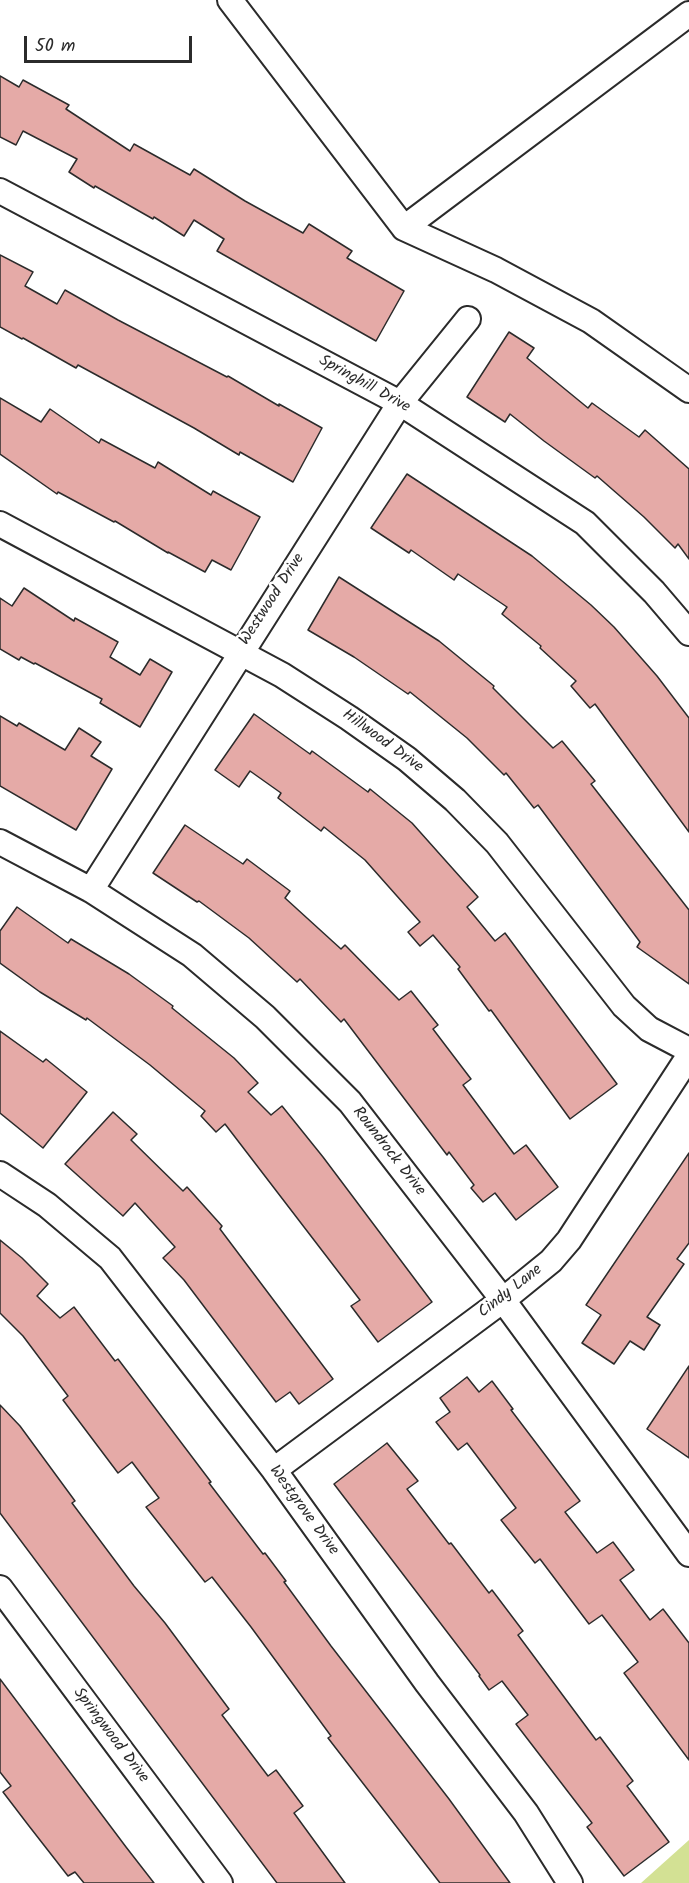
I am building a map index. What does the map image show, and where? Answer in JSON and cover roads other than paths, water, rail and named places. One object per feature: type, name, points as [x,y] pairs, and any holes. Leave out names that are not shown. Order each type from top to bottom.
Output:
[{"type":"street","points":[[230,0],[404,228],[496,270],[591,321],[689,390]]},
{"type":"street","points":[[404,228],[689,14]]},
{"type":"street","name":"Springhill Drive","points":[[0,191],[400,403],[585,523],[654,592],[689,633]]},
{"type":"street","name":"Westwood Drive","points":[[90,890],[400,403],[468,319]]},
{"type":"street","name":"Hillwood Drive","points":[[0,524],[282,675],[349,718],[430,777],[497,843],[624,1006],[649,1029],[689,1050]]},
{"type":"street","name":"Roundrock Drive","points":[[0,842],[90,890],[192,955],[265,1017],[350,1102],[503,1299],[689,1554]]},
{"type":"street","name":"Cindy Lane","points":[[274,1470],[551,1261],[569,1240],[689,1056]]},
{"type":"street","name":"Westgrove Drive","points":[[0,1174],[47,1205],[110,1258],[274,1470],[427,1683],[526,1813],[570,1883]]},
{"type":"street","name":"Springwood Drive","points":[[0,1588],[220,1883]]}]
